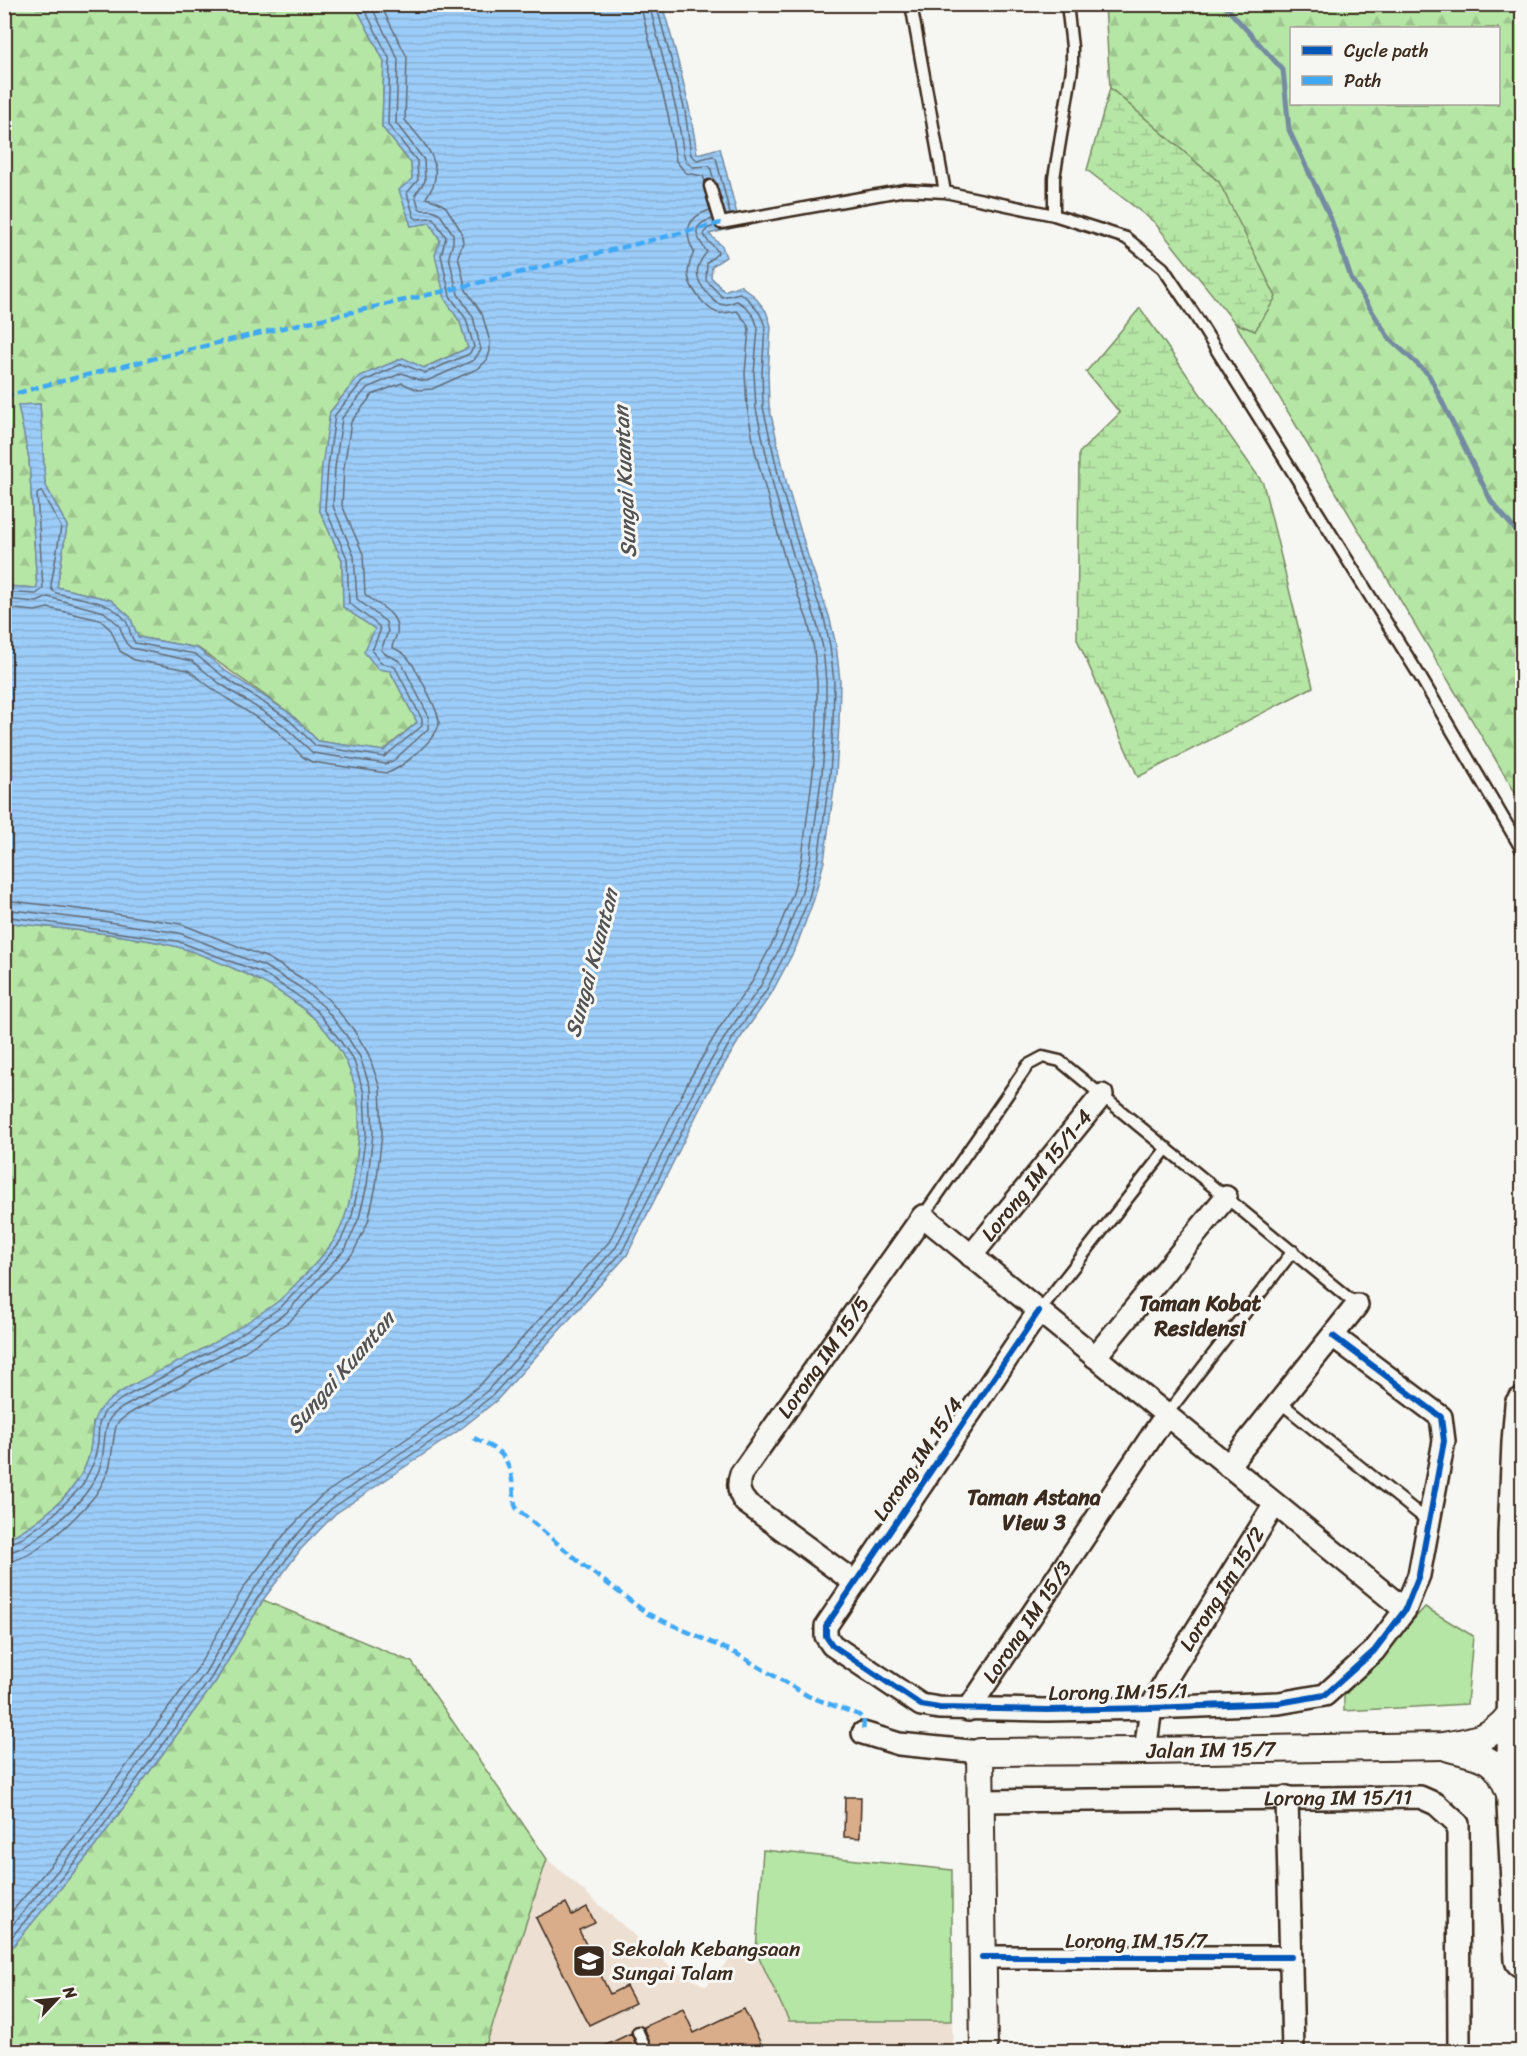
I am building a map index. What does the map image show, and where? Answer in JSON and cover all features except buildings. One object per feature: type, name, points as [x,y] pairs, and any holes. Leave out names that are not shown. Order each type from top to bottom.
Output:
[{"type":"main road","points":[[1522,1405],[1515,1534],[1514,1806],[1522,1960]]},
{"type":"street","name":"Lorong IM 15/1-4","points":[[971,1256],[1102,1095]]},
{"type":"street","points":[[1095,1357],[1226,1197]]},
{"type":"street","points":[[923,1216],[1405,1610]]},
{"type":"street","name":"Lorong IM 15/5","points":[[854,1582],[745,1502],[739,1491],[741,1474],[923,1216]]},
{"type":"street","points":[[1228,1466],[1281,1403],[1357,1305]]},
{"type":"street","name":"Lorong IM 15/4","points":[[826,1626],[1039,1311]]},
{"type":"street","name":"Lorong IM 15/1","points":[[826,1626],[826,1636],[832,1645],[921,1705],[968,1710],[1151,1708],[1279,1703],[1325,1695],[1374,1651],[1405,1610],[1419,1575],[1444,1441],[1442,1418],[1333,1336]]},
{"type":"street","name":"Lorong IM 15/3","points":[[968,1710],[1166,1415]]},
{"type":"street","name":"Lorong Im 15/2","points":[[1145,1751],[1151,1708],[1166,1679],[1275,1504]]},
{"type":"street","points":[[1443,1746],[1485,1737],[1507,1720],[1515,1707]]},
{"type":"street","name":"Jalan IM 15/7","points":[[863,1733],[899,1744],[980,1752],[1443,1746]]},
{"type":"street","points":[[1443,1746],[1479,1756],[1494,1765],[1505,1778],[1514,1806]]},
{"type":"street","points":[[980,1752],[984,2052]]},
{"type":"street","points":[[1287,1797],[1293,2052]]},
{"type":"street","name":"Lorong IM 15/11","points":[[981,1801],[1420,1797],[1436,1804],[1458,1824],[1459,2052]]},
{"type":"street","name":"Lorong IM 15/7","points":[[982,1957],[1291,1957]]},
{"type":"lane","points":[[911,4],[945,192]]},
{"type":"lane","points":[[1054,215],[1054,178],[1072,69],[1067,4]]},
{"type":"lane","points":[[710,186],[721,223],[905,190],[945,192],[1054,215],[1126,238],[1162,268],[1196,317],[1353,568],[1522,850]]},
{"type":"lane","points":[[923,1216],[1028,1065],[1043,1057],[1060,1061],[1357,1305]]},
{"type":"lane","points":[[1039,1311],[1167,1148]]},
{"type":"lane","points":[[1166,1415],[1293,1251]]},
{"type":"lane","points":[[1281,1403],[1429,1522]]},
{"type":"lane","points":[[638,2032],[647,2052]]},
{"type":"shaded area","name":"Sekolah Kebangsaan Sungai Talam","points":[[547,1859],[674,1970],[706,1986],[738,1950],[756,1951],[790,2021],[952,2021],[953,2051],[484,2052]]},
{"type":"green space","points":[[4,5],[355,5],[384,61],[382,127],[411,163],[412,179],[400,190],[411,226],[430,223],[440,240],[445,299],[460,322],[468,348],[423,368],[403,358],[358,377],[330,412],[319,509],[342,560],[343,607],[375,629],[390,671],[417,722],[383,751],[318,741],[291,714],[198,648],[138,637],[130,617],[111,600],[57,587],[67,526],[45,484],[40,404],[18,405],[29,458],[37,588],[5,586]]},
{"type":"green space","points":[[1105,5],[1522,5],[1522,804],[1235,323],[1255,331],[1219,182],[1110,88]]},
{"type":"green space","points":[[1110,88],[1219,182],[1276,297],[1255,331],[1235,323],[1154,222],[1087,170]]},
{"type":"green space","points":[[1140,308],[1263,483],[1313,687],[1138,777],[1077,639],[1079,453],[1120,413],[1086,372]]},
{"type":"green space","points":[[5,922],[112,935],[175,946],[201,954],[255,978],[307,1011],[327,1032],[343,1055],[354,1081],[359,1111],[358,1145],[349,1207],[340,1231],[321,1257],[269,1309],[168,1370],[93,1422],[89,1454],[83,1472],[75,1484],[42,1517],[5,1540]]},
{"type":"green space","points":[[263,1600],[412,1662],[547,1859],[484,2051],[5,2052],[5,1956],[93,1849],[216,1681]]},
{"type":"green space","points":[[1425,1607],[1473,1636],[1467,1704],[1344,1711],[1344,1696]]},
{"type":"green space","points":[[763,1850],[952,1870],[952,2021],[789,2021],[756,1951]]},
{"type":"water","name":"Sungai Kuantan","points":[[355,5],[662,5],[691,116],[697,154],[720,148],[740,226],[709,234],[722,246],[726,257],[712,266],[711,277],[724,291],[740,285],[754,296],[766,311],[771,326],[768,373],[769,406],[787,485],[836,645],[840,681],[839,724],[836,774],[824,861],[814,899],[796,947],[771,994],[739,1040],[709,1090],[627,1255],[496,1401],[458,1431],[335,1514],[301,1549],[263,1600],[216,1681],[93,1849],[5,1956],[5,1540],[42,1517],[75,1484],[88,1459],[95,1417],[103,1406],[128,1388],[215,1342],[272,1306],[295,1286],[325,1252],[341,1227],[348,1205],[358,1147],[359,1113],[354,1083],[343,1057],[328,1033],[308,1013],[257,979],[174,946],[111,935],[5,922],[5,586],[37,588],[29,459],[18,405],[40,404],[45,484],[67,526],[57,587],[111,600],[130,617],[138,637],[197,648],[227,672],[291,714],[318,741],[384,751],[417,722],[390,671],[378,669],[364,652],[375,629],[343,607],[342,560],[319,509],[322,466],[330,412],[358,377],[403,358],[424,368],[468,348],[460,322],[445,299],[435,255],[440,240],[430,223],[411,226],[399,190],[412,179],[411,163],[382,127],[384,61]]},
{"type":"waterway","points":[[1223,4],[1283,70],[1289,130],[1331,219],[1351,278],[1389,338],[1429,375],[1491,501],[1522,538]]},
{"type":"marked path","points":[[4,397],[221,342],[449,290],[721,223]]},
{"type":"marked path","points":[[474,1438],[500,1453],[508,1464],[517,1509],[584,1566],[648,1614],[737,1654],[808,1696],[859,1715],[864,1720],[863,1733]]},
{"type":"cycle path","points":[[1039,1311],[826,1626],[826,1636],[832,1645],[921,1705],[939,1708],[1047,1710],[1151,1708],[1279,1703],[1325,1695],[1374,1651],[1405,1610],[1419,1575],[1444,1441],[1441,1417],[1333,1336]]},
{"type":"cycle path","points":[[982,1957],[1291,1957]]},
{"type":"place","name":"Sekolah Kebangsaan Sungai Talam","points":[[589,1961]]},
{"type":"district","name":"Taman Kobat Residensi","points":[[1200,1316]]},
{"type":"district","name":"Taman Astana View 3","points":[[1034,1510]]}]
